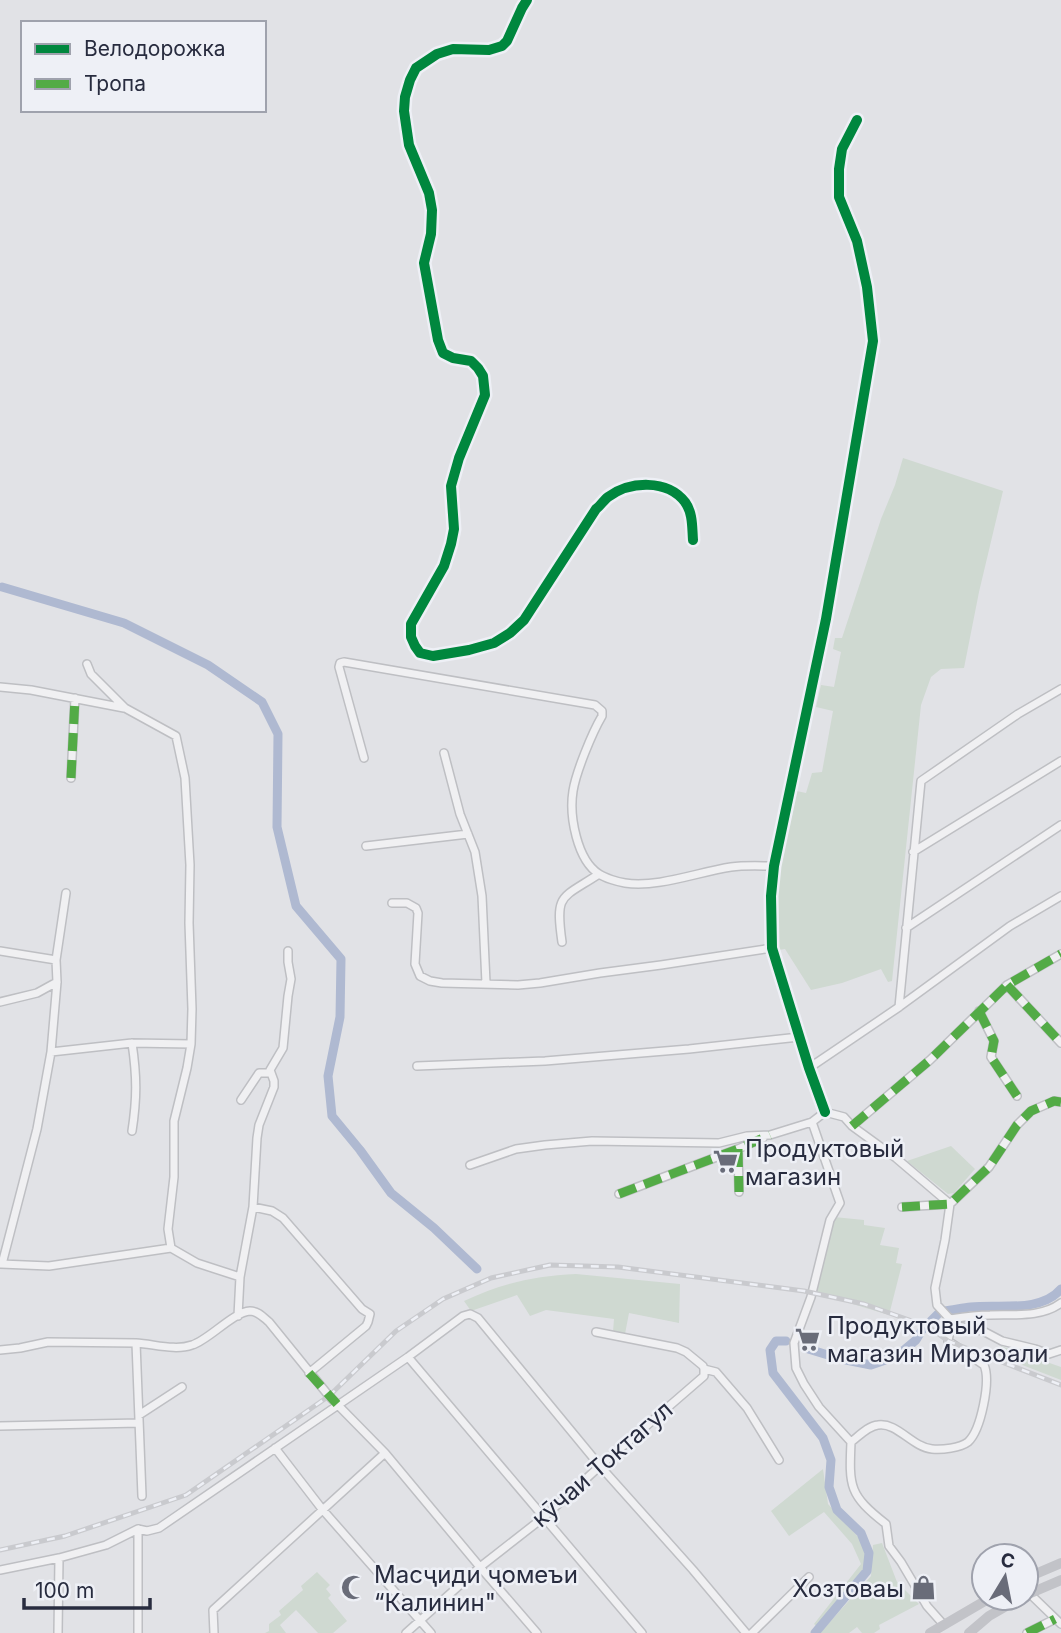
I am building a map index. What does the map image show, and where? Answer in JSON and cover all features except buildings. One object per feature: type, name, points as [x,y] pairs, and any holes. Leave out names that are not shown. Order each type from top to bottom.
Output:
[{"type":"main road","points":[[1040,1572],[1061,1563]]},
{"type":"main road","points":[[1040,1589],[1061,1580]]},
{"type":"main road","points":[[930,1633],[970,1609]]},
{"type":"main road","points":[[969,1633],[996,1612]]},
{"type":"street","points":[[527,0],[508,41],[502,46],[489,50],[453,49],[424,61],[416,68],[405,97],[404,111],[409,145],[429,194],[432,210],[431,234],[424,263],[438,340],[443,353],[471,361],[478,368],[483,376],[485,395],[459,458],[451,486],[454,529],[452,544],[411,624],[411,637],[420,653],[433,656],[494,643],[510,633],[524,620],[596,509],[608,497],[626,488],[645,484],[662,486],[675,494],[686,503],[692,519],[693,540]]},
{"type":"street","points":[[825,1112],[772,948],[771,896],[774,866],[826,619],[873,341],[867,287],[857,241],[839,197],[842,149],[856,120]]},
{"type":"street","points":[[364,758],[339,667],[340,663],[344,662],[595,705],[602,711],[601,716],[573,790],[572,814],[576,839],[587,860],[599,874],[624,883],[652,883],[733,867],[774,866]]},
{"type":"street","points":[[87,664],[91,674],[125,708],[176,736],[185,778],[190,865],[191,1044],[174,1121],[174,1177],[168,1229],[171,1248]]},
{"type":"street","points":[[0,687],[31,690],[125,708]]},
{"type":"street","points":[[899,1007],[921,781],[1018,714],[1061,689]]},
{"type":"street","points":[[71,778],[75,698]]},
{"type":"street","points":[[444,753],[460,814],[475,852],[482,896],[486,983]]},
{"type":"street","points":[[913,852],[1061,761]]},
{"type":"street","points":[[906,928],[1061,825]]},
{"type":"street","points":[[366,846],[468,834]]},
{"type":"street","points":[[562,942],[559,913],[562,900],[574,889],[599,874]]},
{"type":"street","points":[[66,893],[56,960],[57,982],[51,1052],[37,1129],[1,1264],[49,1266],[171,1248],[197,1262],[240,1277]]},
{"type":"street","points":[[809,1068],[899,1007],[1010,926],[1061,896]]},
{"type":"street","points":[[392,903],[407,903],[417,910],[415,964],[424,979],[442,982],[518,985],[540,983],[772,948]]},
{"type":"street","points":[[0,951],[56,960]]},
{"type":"street","points":[[238,1316],[240,1277],[253,1207],[259,1125],[274,1087],[271,1066],[283,1048],[291,979],[288,951]]},
{"type":"street","points":[[852,1126],[929,1060],[1007,985],[1061,954]]},
{"type":"street","points":[[0,1002],[37,993],[57,982]]},
{"type":"street","points":[[1007,985],[1061,1043]]},
{"type":"street","points":[[979,1011],[994,1041],[991,1057],[1017,1097]]},
{"type":"street","points":[[417,1066],[545,1061],[799,1037]]},
{"type":"street","points":[[51,1052],[132,1044],[191,1044]]},
{"type":"street","points":[[132,1044],[136,1072],[132,1131]]},
{"type":"street","points":[[242,1100],[259,1073],[271,1073]]},
{"type":"street","points":[[1061,1102],[1054,1101],[1031,1111],[1017,1125],[989,1167],[950,1204],[935,1288],[937,1305],[951,1322],[983,1331],[1002,1341],[1049,1354],[1061,1350]]},
{"type":"street","points":[[825,1112],[844,1117],[950,1204]]},
{"type":"street","points":[[619,1194],[770,1135],[812,1122],[825,1112]]},
{"type":"street","points":[[812,1122],[840,1203],[830,1220],[811,1297],[794,1343],[796,1368],[819,1407],[851,1442],[850,1473],[855,1494],[867,1510],[886,1524],[889,1546],[943,1624]]},
{"type":"street","points":[[470,1165],[516,1149],[545,1145],[592,1141],[719,1143],[747,1136],[770,1135]]},
{"type":"street","points":[[738,1149],[739,1192]]},
{"type":"street","points":[[902,1207],[950,1204]]},
{"type":"street","points":[[253,1207],[272,1211],[283,1218],[362,1309],[370,1314],[366,1326],[309,1373]]},
{"type":"street","points":[[951,1322],[965,1317],[1030,1314],[1053,1309],[1061,1303]]},
{"type":"street","points":[[0,1350],[48,1342],[193,1345],[249,1311],[261,1315],[309,1373],[385,1454],[537,1633]]},
{"type":"street","points":[[0,1570],[106,1545],[138,1528],[147,1531],[159,1528],[408,1357],[463,1315],[470,1314],[478,1318],[600,1466],[746,1633]]},
{"type":"street","points":[[851,1442],[878,1425],[890,1426],[916,1444],[932,1449],[959,1447],[969,1441],[976,1430],[984,1403],[987,1370],[984,1365],[948,1341],[951,1322]]},
{"type":"street","points":[[596,1332],[683,1350],[704,1369],[716,1372],[747,1408],[779,1460]]},
{"type":"street","points":[[136,1343],[142,1496]]},
{"type":"street","points":[[408,1357],[642,1633]]},
{"type":"street","name":"кӯчаи Токтагул","points":[[406,1633],[480,1567],[544,1517],[704,1376],[704,1369]]},
{"type":"street","points":[[0,1426],[139,1419],[182,1387]]},
{"type":"street","points":[[275,1448],[322,1509],[431,1633]]},
{"type":"street","points":[[214,1633],[213,1610],[385,1454]]},
{"type":"street","points":[[138,1528],[138,1633]]},
{"type":"street","points":[[58,1633],[59,1558]]},
{"type":"street","points":[[752,1633],[809,1577]]},
{"type":"street","points":[[1040,1607],[1058,1621]]},
{"type":"street","points":[[1027,1633],[1058,1621]]},
{"type":"shaded area","points":[[903,458],[1003,491],[964,668],[941,669],[931,677],[921,705],[892,981],[888,982],[881,969],[842,983],[811,990],[785,949],[779,950],[773,910],[775,868],[792,790],[806,793],[812,773],[822,772],[833,711],[816,707],[821,685],[834,687],[841,652],[833,649],[835,638],[842,638]]},
{"type":"shaded area","points":[[951,1146],[975,1169],[954,1193],[948,1194],[907,1161]]},
{"type":"shaded area","points":[[834,1217],[864,1220],[864,1225],[885,1228],[880,1245],[899,1248],[896,1263],[902,1264],[889,1315],[813,1292]]},
{"type":"shaded area","points":[[576,1274],[680,1284],[679,1323],[629,1313],[625,1334],[613,1332],[614,1319],[546,1310],[530,1316],[517,1295],[471,1311],[464,1301],[492,1289],[519,1282]]},
{"type":"shaded area","points":[[1001,1346],[1061,1367],[1061,1380],[997,1355]]},
{"type":"shaded area","points":[[823,1469],[828,1504],[860,1539],[865,1553],[865,1569],[818,1627],[814,1624],[861,1564],[852,1544],[824,1512],[789,1536],[771,1511]]},
{"type":"shaded area","points":[[882,1543],[897,1582],[919,1604],[879,1625],[880,1629],[874,1633],[862,1633],[857,1627],[849,1633],[820,1633],[871,1576],[873,1545]]},
{"type":"shaded area","points":[[317,1572],[330,1585],[326,1589],[331,1595],[328,1598],[347,1621],[333,1633],[318,1633],[296,1610],[280,1625],[286,1633],[265,1633],[269,1631],[269,1624],[281,1615],[279,1611],[303,1590],[301,1586]]},
{"type":"waterway","points":[[2,587],[124,623],[208,665],[262,702],[278,734],[277,827],[296,906],[341,959],[340,1017],[328,1076],[332,1116],[391,1193],[434,1228],[477,1269]]},
{"type":"waterway","points":[[944,1311],[1042,1302],[1061,1289]]},
{"type":"waterway","points":[[805,1348],[871,1365],[897,1356],[916,1340],[938,1314]]},
{"type":"waterway","points":[[786,1341],[776,1341],[770,1350],[773,1373],[823,1438],[831,1460],[829,1487],[837,1510],[861,1533],[869,1553],[867,1571],[815,1633]]},
{"type":"railway","points":[[0,1550],[65,1536],[186,1495],[329,1396],[396,1331],[443,1299],[491,1278],[550,1265],[618,1267],[804,1291],[864,1304],[929,1327],[948,1341],[1061,1385]]},
{"type":"marked path","points":[[71,778],[75,698]]},
{"type":"marked path","points":[[852,1126],[930,1060],[1007,985],[1061,954]]},
{"type":"marked path","points":[[1007,985],[1061,1043]]},
{"type":"marked path","points":[[979,1011],[994,1041],[991,1057],[1017,1096]]},
{"type":"marked path","points":[[902,1207],[950,1204],[989,1167],[1017,1125],[1031,1111],[1054,1101],[1061,1102]]},
{"type":"marked path","points":[[619,1194],[770,1135]]},
{"type":"marked path","points":[[738,1149],[739,1192]]},
{"type":"marked path","points":[[309,1373],[337,1404]]},
{"type":"marked path","points":[[1027,1633],[1055,1619]]},
{"type":"cycle path","points":[[527,0],[502,46],[489,50],[453,49],[437,54],[416,68],[405,97],[404,111],[409,145],[429,193],[432,210],[431,234],[424,263],[438,340],[443,353],[471,361],[478,368],[483,376],[485,395],[459,458],[451,486],[454,529],[451,544],[444,566],[411,624],[411,637],[420,653],[433,656],[494,643],[510,633],[524,620],[596,509],[608,497],[627,488],[637,485],[659,486],[677,495],[685,502],[689,511],[693,540]]},
{"type":"cycle path","points":[[825,1112],[772,948],[771,896],[774,866],[826,619],[873,341],[867,287],[857,241],[839,197],[842,149],[857,120]]},
{"type":"place","name":"Продуктовый магазин","points":[[725,1162]]},
{"type":"place","name":"Продуктовый магазин Мирзоали","points":[[807,1339]]},
{"type":"place","name":"Масҷиди ҷомеъи “Калинин\"","points":[[354,1588]]},
{"type":"place","name":"Хозтоваы","points":[[924,1588]]}]
